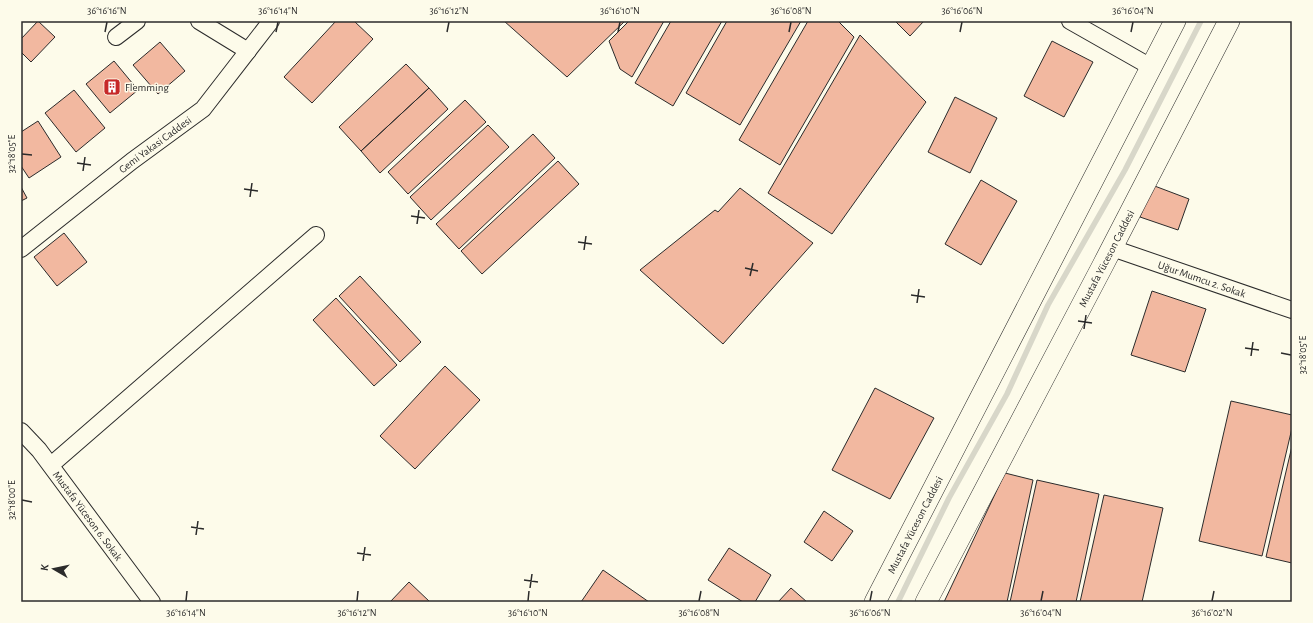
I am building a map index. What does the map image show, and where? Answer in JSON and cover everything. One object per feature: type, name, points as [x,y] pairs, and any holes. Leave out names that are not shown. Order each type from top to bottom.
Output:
[{"type":"street","points":[[116,37],[137,21]]},
{"type":"street","points":[[199,21],[248,50]]},
{"type":"street","name":"Gemi Yakasi Caddesi","points":[[21,249],[132,161],[203,109],[271,21]]},
{"type":"street","points":[[1070,21],[1151,67]]},
{"type":"street","name":"Mustafa Yüceson Caddesi","points":[[875,602],[1175,21]]},
{"type":"street","name":"Mustafa Yüceson Caddesi","points":[[926,602],[1112,248],[1229,21]]},
{"type":"street","points":[[51,465],[316,235]]},
{"type":"street","name":"Uğur Mumcu 2. Sokak","points":[[1112,248],[1292,310]]},
{"type":"street","name":"Mustafa Yüceson 6. Sokak","points":[[21,431],[51,465],[152,602]]},
{"type":"building","points":[[38,21],[55,37],[31,62],[21,52],[21,39]]},
{"type":"building","points":[[336,21],[354,21],[373,39],[312,103],[284,77]]},
{"type":"building","points":[[504,21],[625,21],[567,77]]},
{"type":"building","points":[[629,21],[664,21],[632,77],[620,69],[609,41]]},
{"type":"building","points":[[671,21],[722,21],[673,106],[635,83]]},
{"type":"building","points":[[727,21],[801,21],[740,125],[686,93]]},
{"type":"building","points":[[808,21],[838,21],[854,37],[780,165],[739,140]]},
{"type":"building","points":[[895,21],[924,21],[910,36]]},
{"type":"building","points":[[860,35],[926,102],[832,234],[768,193]]},
{"type":"building","points":[[1052,41],[1093,62],[1064,117],[1024,96]]},
{"type":"building","points":[[160,42],[185,71],[158,94],[133,65]]},
{"type":"building","name":"Flemming","points":[[114,61],[138,90],[110,113],[86,84]]},
{"type":"building","points":[[406,64],[429,88],[361,151],[339,127]]},
{"type":"building","points":[[429,88],[448,109],[380,173],[361,151]]},
{"type":"building","points":[[74,90],[105,128],[76,152],[45,113]]},
{"type":"building","points":[[955,97],[997,118],[970,173],[928,152]]},
{"type":"building","points":[[465,100],[486,122],[408,194],[388,172]]},
{"type":"building","points":[[38,121],[61,157],[29,178],[21,166],[21,132]]},
{"type":"building","points":[[488,125],[509,147],[431,220],[410,197]]},
{"type":"building","points":[[533,134],[555,158],[459,249],[436,224]]},
{"type":"building","points":[[558,161],[579,184],[482,274],[461,251]]},
{"type":"building","points":[[981,180],[1017,201],[981,265],[945,244]]},
{"type":"building","points":[[1152,185],[1189,199],[1178,230],[1140,217]]},
{"type":"building","points":[[21,187],[27,198],[21,201]]},
{"type":"building","points":[[740,188],[813,243],[723,344],[640,270],[715,210],[718,212]]},
{"type":"building","points":[[64,233],[87,262],[57,286],[34,257]]},
{"type":"building","points":[[360,276],[421,342],[400,362],[339,296]]},
{"type":"building","points":[[1152,291],[1206,309],[1185,372],[1131,355]]},
{"type":"building","points":[[336,298],[397,365],[374,386],[313,320]]},
{"type":"building","points":[[445,366],[480,400],[415,469],[380,436]]},
{"type":"building","points":[[875,388],[934,418],[890,499],[832,470]]},
{"type":"building","points":[[1231,401],[1292,415],[1292,428],[1262,556],[1199,541]]},
{"type":"building","points":[[1292,446],[1292,563],[1266,557]]},
{"type":"building","points":[[1005,473],[1033,480],[1007,602],[944,602]]},
{"type":"building","points":[[1037,480],[1099,494],[1076,602],[1010,602]]},
{"type":"building","points":[[1104,495],[1163,508],[1142,602],[1080,602]]},
{"type":"building","points":[[824,511],[853,531],[832,561],[804,542]]},
{"type":"building","points":[[729,548],[771,575],[755,602],[743,602],[708,580]]},
{"type":"building","points":[[603,570],[649,602],[581,602]]},
{"type":"building","points":[[409,582],[430,602],[390,602]]},
{"type":"building","points":[[791,588],[807,602],[778,602]]},
{"type":"waterway","points":[[898,602],[949,498],[1007,394],[1048,305],[1125,170],[1201,21]]},
{"type":"place","name":"Flemming","points":[[112,87]]}]
